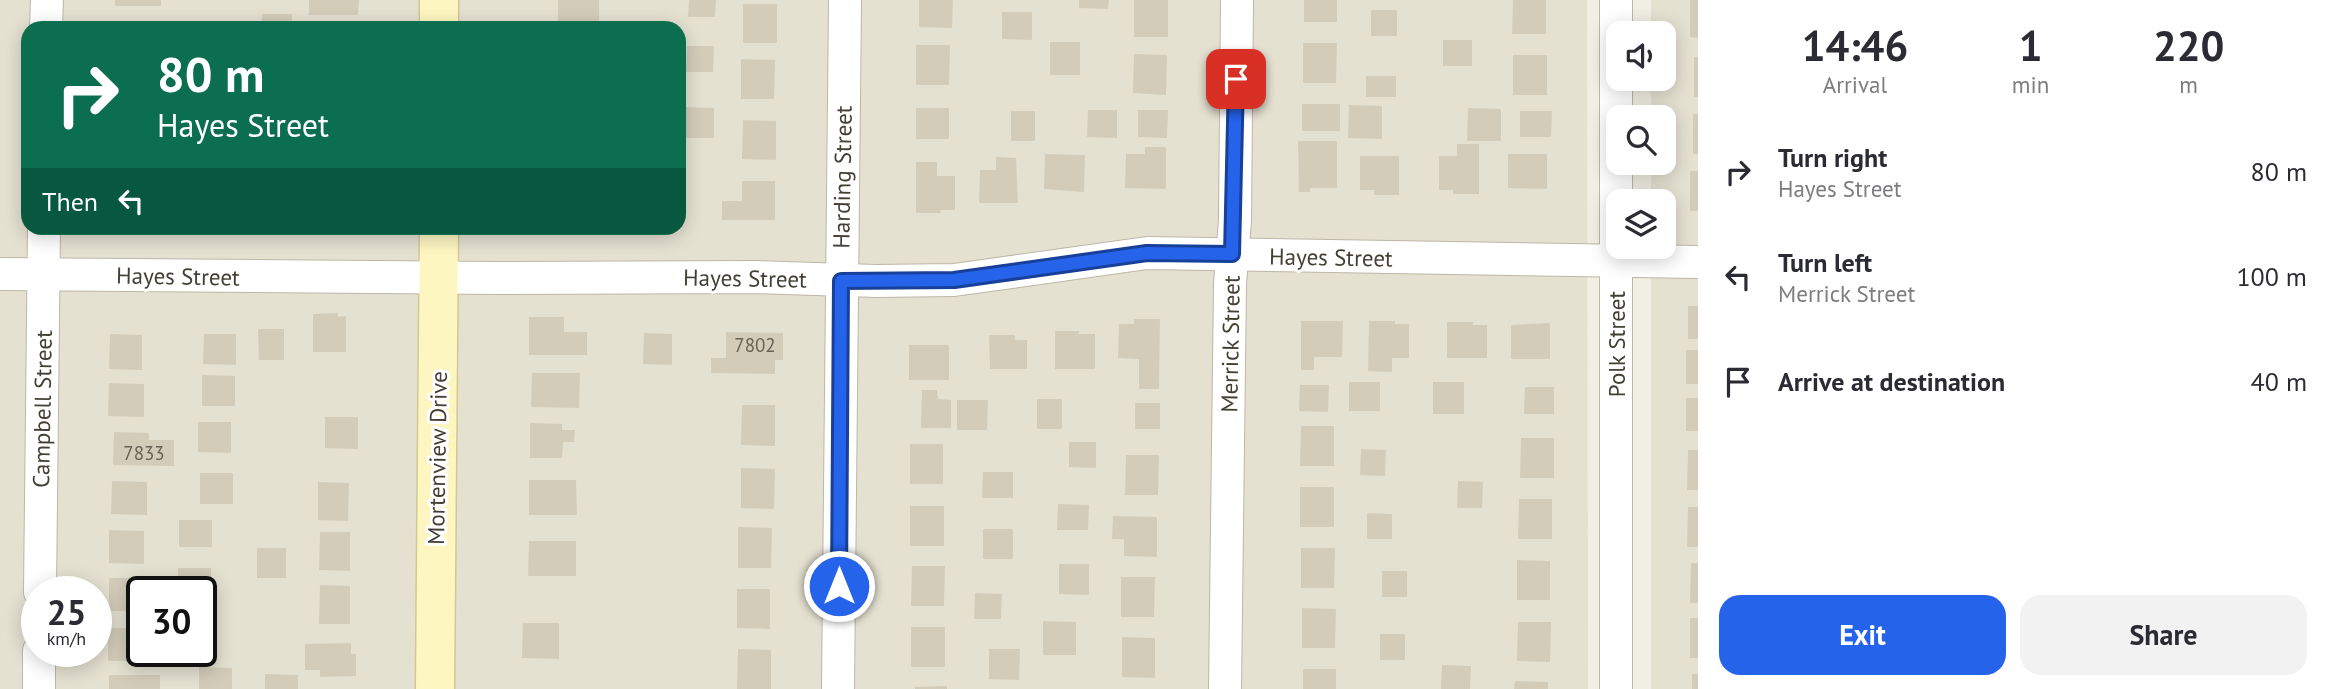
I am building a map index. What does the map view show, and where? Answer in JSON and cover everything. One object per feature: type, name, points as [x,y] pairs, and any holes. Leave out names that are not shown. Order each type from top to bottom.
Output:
[{"type":"street","points":[[47,0],[47,21]]},
{"type":"street","points":[[439,0],[439,21]]},
{"type":"street","name":"Harding Street","points":[[838,689],[845,0]]},
{"type":"street","name":"Merrick Street","points":[[1225,689],[1237,0]]},
{"type":"street","name":"Polk Street","points":[[1616,0],[1616,689]]},
{"type":"street","name":"Campbell Street","points":[[40,576],[44,235]]},
{"type":"street","name":"Mortenview Drive","points":[[435,689],[439,235]]},
{"type":"street","name":"Hayes Street","points":[[0,274],[439,278],[755,277],[841,281],[954,280],[1147,253],[1698,262]]},
{"type":"street","points":[[39,667],[39,689]]},
{"type":"shaded area","points":[[0,0],[1587,0],[1588,689],[0,689]]},
{"type":"shaded area","points":[[1651,0],[1698,0],[1698,689],[1651,689],[1651,259],[1676,259],[1676,189],[1651,189],[1651,175],[1676,175],[1676,105],[1651,105],[1651,91],[1676,91],[1676,21],[1651,21]]},
{"type":"building","points":[[115,0],[161,0],[161,6],[115,6]]},
{"type":"building","points":[[309,0],[359,0],[358,15],[309,15]]},
{"type":"building","points":[[558,0],[599,0],[599,21],[558,21]]},
{"type":"building","points":[[689,0],[716,0],[715,17],[688,17]]},
{"type":"building","points":[[919,0],[953,0],[952,28],[919,27]]},
{"type":"building","points":[[1079,0],[1109,0],[1108,9],[1079,8]]},
{"type":"building","points":[[1134,0],[1168,0],[1168,37],[1134,37]]},
{"type":"building","points":[[1304,0],[1337,0],[1337,22],[1304,22]]},
{"type":"building","points":[[1513,0],[1546,0],[1546,34],[1512,34]]},
{"type":"building","points":[[1690,0],[1698,0],[1698,38],[1690,37]]},
{"type":"building","points":[[743,4],[777,4],[777,43],[743,43]]},
{"type":"building","points":[[1371,10],[1397,10],[1397,36],[1371,36]]},
{"type":"building","points":[[1002,12],[1032,12],[1032,40],[1002,39]]},
{"type":"building","points":[[262,14],[292,14],[292,21],[262,21]]},
{"type":"building","points":[[1443,40],[1472,40],[1472,66],[1443,66]]},
{"type":"building","points":[[1050,42],[1080,42],[1080,75],[1050,75]]},
{"type":"building","points":[[1303,43],[1337,43],[1336,83],[1303,83]]},
{"type":"building","points":[[916,45],[950,45],[949,85],[916,85]]},
{"type":"building","points":[[687,46],[714,46],[713,72],[686,72]]},
{"type":"building","points":[[1134,54],[1167,55],[1166,95],[1133,93]]},
{"type":"building","points":[[1513,55],[1547,55],[1547,95],[1513,95]]},
{"type":"building","points":[[1694,57],[1698,57],[1698,97],[1694,97]]},
{"type":"building","points":[[741,59],[775,60],[774,99],[741,99]]},
{"type":"building","points":[[1366,76],[1396,76],[1396,97],[1366,97]]},
{"type":"building","points":[[1302,104],[1340,104],[1340,131],[1302,131]]},
{"type":"building","points":[[1349,105],[1382,106],[1382,139],[1348,138]]},
{"type":"building","points":[[686,107],[714,108],[714,138],[686,138]]},
{"type":"building","points":[[916,108],[949,108],[949,139],[916,139]]},
{"type":"building","points":[[1468,108],[1501,109],[1501,141],[1467,141]]},
{"type":"building","points":[[1088,110],[1117,110],[1117,138],[1087,137]]},
{"type":"building","points":[[1138,110],[1168,110],[1167,138],[1138,137]]},
{"type":"building","points":[[1011,111],[1035,111],[1035,141],[1011,141]]},
{"type":"building","points":[[1520,111],[1552,111],[1551,137],[1520,137]]},
{"type":"building","points":[[1693,114],[1698,114],[1698,154],[1693,154]]},
{"type":"building","points":[[743,120],[776,121],[776,160],[742,159]]},
{"type":"building","points":[[1298,141],[1337,141],[1337,188],[1310,188],[1310,192],[1299,192]]},
{"type":"building","points":[[1457,144],[1479,144],[1479,194],[1453,194],[1453,190],[1439,190],[1439,156],[1457,156]]},
{"type":"building","points":[[1145,147],[1166,147],[1166,189],[1125,188],[1126,154],[1145,154]]},
{"type":"building","points":[[1045,154],[1085,155],[1084,192],[1044,189]]},
{"type":"building","points":[[1508,154],[1547,154],[1547,189],[1508,188]]},
{"type":"building","points":[[1360,156],[1399,156],[1399,195],[1374,195],[1374,190],[1360,190]]},
{"type":"building","points":[[996,157],[1016,158],[1018,203],[979,203],[980,170],[996,170]]},
{"type":"building","points":[[916,162],[937,162],[937,176],[955,176],[955,210],[916,213]]},
{"type":"building","points":[[1690,171],[1698,171],[1698,211],[1690,211]]},
{"type":"building","points":[[742,181],[775,181],[775,220],[722,220],[722,201],[742,201]]},
{"type":"building","points":[[1688,306],[1698,306],[1698,339],[1688,339]]},
{"type":"building","points":[[338,313],[338,317],[346,316],[346,352],[313,352],[313,314]]},
{"type":"building","points":[[529,317],[564,317],[564,332],[587,332],[587,355],[529,355]]},
{"type":"building","points":[[1134,319],[1160,319],[1159,389],[1139,389],[1139,359],[1118,358],[1119,324],[1134,324]]},
{"type":"building","points":[[1301,321],[1343,321],[1342,357],[1314,357],[1314,370],[1301,370]]},
{"type":"building","points":[[1369,321],[1409,324],[1409,358],[1392,358],[1392,372],[1368,371]]},
{"type":"building","points":[[1447,322],[1487,325],[1487,358],[1447,358]]},
{"type":"building","points":[[1550,323],[1550,359],[1511,359],[1511,325]]},
{"type":"building","points":[[258,329],[284,329],[284,360],[259,360]]},
{"type":"building","points":[[1055,331],[1095,334],[1095,369],[1055,369]]},
{"type":"building","points":[[726,332],[783,333],[783,360],[775,360],[775,374],[711,373],[711,358],[726,358]]},
{"type":"building","points":[[644,333],[672,334],[672,365],[643,364]]},
{"type":"building","points":[[110,334],[142,335],[142,370],[109,369]]},
{"type":"building","points":[[204,334],[236,334],[236,365],[203,364]]},
{"type":"building","points":[[989,335],[1015,335],[1015,340],[1027,340],[1027,369],[990,369]]},
{"type":"building","points":[[909,345],[949,345],[949,380],[909,380]]},
{"type":"building","points":[[1686,350],[1698,350],[1698,384],[1686,384]]},
{"type":"building","points":[[532,373],[580,373],[579,408],[531,407]]},
{"type":"building","points":[[202,375],[235,376],[235,406],[202,406]]},
{"type":"building","points":[[1349,382],[1380,382],[1380,411],[1349,411]]},
{"type":"building","points":[[1433,382],[1464,382],[1464,414],[1433,414]]},
{"type":"building","points":[[109,383],[144,384],[144,417],[108,416]]},
{"type":"building","points":[[1300,385],[1329,385],[1328,412],[1299,411]]},
{"type":"building","points":[[1525,387],[1554,387],[1554,414],[1524,414]]},
{"type":"building","points":[[922,390],[937,390],[938,399],[951,400],[951,428],[921,428]]},
{"type":"building","points":[[1686,398],[1698,398],[1698,431],[1686,431]]},
{"type":"building","points":[[1037,399],[1062,399],[1062,429],[1037,429]]},
{"type":"building","points":[[957,400],[988,400],[987,430],[957,430]]},
{"type":"building","points":[[1135,403],[1160,403],[1160,429],[1135,429]]},
{"type":"building","points":[[742,405],[775,405],[775,446],[741,445]]},
{"type":"building","points":[[325,417],[358,417],[358,449],[325,448]]},
{"type":"building","points":[[198,422],[231,422],[231,453],[198,452]]},
{"type":"building","points":[[530,423],[562,424],[562,430],[575,430],[574,442],[563,442],[562,458],[530,458]]},
{"type":"building","points":[[1301,426],[1334,426],[1334,466],[1300,466]]},
{"type":"building","points":[[114,432],[149,433],[149,440],[174,440],[174,466],[113,465]]},
{"type":"building","points":[[1521,438],[1554,438],[1554,478],[1520,478]]},
{"type":"building","points":[[1069,442],[1096,442],[1096,468],[1069,467]]},
{"type":"building","points":[[910,444],[943,444],[943,484],[910,484]]},
{"type":"building","points":[[1361,449],[1386,450],[1385,476],[1360,475]]},
{"type":"building","points":[[1688,450],[1698,450],[1698,490],[1687,490]]},
{"type":"building","points":[[1126,455],[1159,455],[1158,495],[1125,495]]},
{"type":"building","points":[[741,468],[775,469],[774,509],[741,508]]},
{"type":"building","points":[[983,472],[1013,472],[1013,498],[982,498]]},
{"type":"building","points":[[200,473],[233,473],[233,504],[200,504]]},
{"type":"building","points":[[529,480],[576,480],[577,515],[529,515]]},
{"type":"building","points":[[112,481],[147,482],[147,515],[111,514]]},
{"type":"building","points":[[1458,481],[1483,482],[1482,508],[1457,508]]},
{"type":"building","points":[[318,482],[349,483],[348,521],[318,520]]},
{"type":"building","points":[[1300,487],[1334,487],[1334,527],[1300,527]]},
{"type":"building","points":[[1519,499],[1552,499],[1552,539],[1518,539]]},
{"type":"building","points":[[1058,504],[1089,505],[1088,530],[1057,530]]},
{"type":"building","points":[[910,506],[944,506],[944,546],[910,546]]},
{"type":"building","points":[[1688,507],[1698,507],[1698,547],[1687,547]]},
{"type":"building","points":[[1367,513],[1392,514],[1392,539],[1367,539]]},
{"type":"building","points":[[1113,516],[1157,517],[1157,557],[1124,556],[1124,539],[1112,539]]},
{"type":"building","points":[[179,520],[212,520],[212,547],[179,547]]},
{"type":"building","points":[[738,527],[772,528],[771,568],[738,568]]},
{"type":"building","points":[[983,529],[1013,529],[1013,559],[983,559]]},
{"type":"building","points":[[109,530],[144,531],[144,564],[109,563]]},
{"type":"building","points":[[320,532],[350,532],[350,571],[319,570]]},
{"type":"building","points":[[529,541],[576,541],[576,576],[528,576]]},
{"type":"building","points":[[257,548],[286,548],[286,578],[257,578]]},
{"type":"building","points":[[1301,548],[1335,548],[1334,588],[1301,588]]},
{"type":"building","points":[[1517,560],[1550,561],[1550,600],[1517,600]]},
{"type":"building","points":[[1691,563],[1698,563],[1698,603],[1690,603]]},
{"type":"building","points":[[1059,564],[1089,564],[1089,595],[1059,594]]},
{"type":"building","points":[[912,566],[945,566],[944,606],[911,606]]},
{"type":"building","points":[[178,568],[211,568],[211,576],[178,576]]},
{"type":"building","points":[[1382,571],[1407,571],[1407,597],[1382,597]]},
{"type":"building","points":[[1121,577],[1155,577],[1154,617],[1121,617]]},
{"type":"building","points":[[112,578],[126,578],[126,611],[112,611]]},
{"type":"building","points":[[320,585],[350,586],[350,624],[319,624]]},
{"type":"building","points":[[737,589],[770,589],[770,629],[737,628]]},
{"type":"building","points":[[975,593],[1002,594],[1001,619],[974,619]]},
{"type":"building","points":[[1302,608],[1336,609],[1335,648],[1302,648]]},
{"type":"building","points":[[1690,618],[1698,618],[1698,658],[1690,658]]},
{"type":"building","points":[[1043,621],[1076,622],[1076,655],[1043,655]]},
{"type":"building","points":[[1518,622],[1551,622],[1550,662],[1517,661]]},
{"type":"building","points":[[523,623],[559,623],[559,659],[522,658]]},
{"type":"building","points":[[911,627],[945,627],[945,667],[911,667]]},
{"type":"building","points":[[112,628],[126,628],[126,661],[112,661]]},
{"type":"building","points":[[1380,634],[1405,634],[1405,660],[1380,660]]},
{"type":"building","points":[[1122,637],[1155,638],[1155,678],[1122,677]]},
{"type":"building","points":[[351,643],[351,654],[356,654],[356,676],[320,677],[320,670],[305,670],[305,644]]},
{"type":"building","points":[[738,649],[771,650],[771,689],[737,689]]},
{"type":"building","points":[[989,649],[1020,649],[1019,680],[989,679]]},
{"type":"building","points":[[1442,665],[1471,666],[1470,689],[1441,689]]},
{"type":"building","points":[[199,667],[232,668],[232,689],[199,689]]},
{"type":"building","points":[[1303,669],[1336,669],[1336,689],[1303,689]]},
{"type":"building","points":[[265,674],[298,675],[298,689],[265,689]]},
{"type":"building","points":[[1692,674],[1698,674],[1698,689],[1692,689]]},
{"type":"building","points":[[109,675],[160,675],[160,689],[109,689]]},
{"type":"building","points":[[1515,681],[1548,682],[1548,689],[1514,689]]},
{"type":"building","points":[[947,686],[947,689],[915,689],[915,687]]},
{"type":"route","points":[[839,586],[841,281],[954,280],[1147,253],[1232,254],[1235,220],[1236,79]]}]
